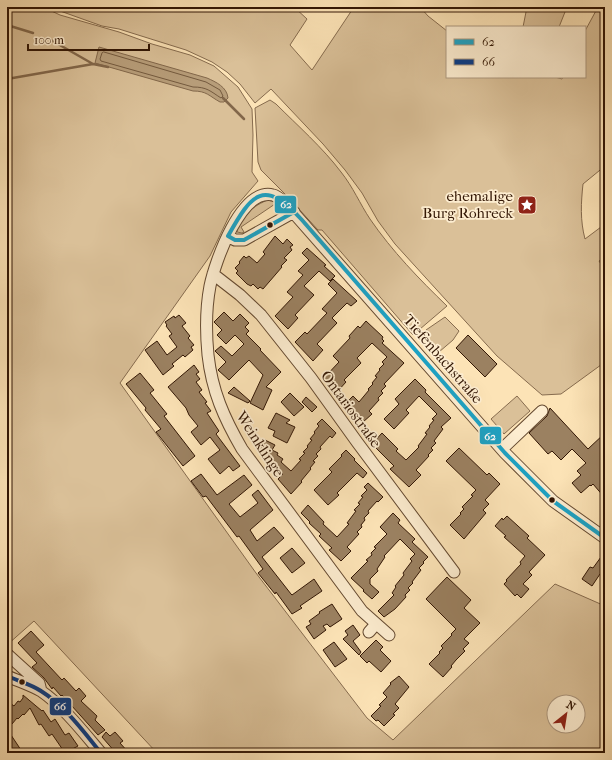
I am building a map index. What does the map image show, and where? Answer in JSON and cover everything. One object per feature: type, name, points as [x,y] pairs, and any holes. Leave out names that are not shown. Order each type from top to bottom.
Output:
[{"type":"street","name":"Tiefenbachstraße","points":[[265,194],[277,196],[294,212],[502,449],[553,501],[605,538]]},
{"type":"street","name":"Weinklinge","points":[[265,194],[252,200],[240,214],[217,260],[213,274],[207,309],[208,354],[212,383],[227,424],[242,449],[373,628],[389,635]]},
{"type":"street","points":[[228,236],[235,240],[244,240],[294,212]]},
{"type":"street","name":"Ontariostraße","points":[[213,274],[240,295],[261,315],[311,378],[454,572]]},
{"type":"street","points":[[502,449],[542,411]]},
{"type":"street","points":[[7,654],[39,683],[41,691]]},
{"type":"street","points":[[7,676],[41,691],[58,705],[101,753]]},
{"type":"shaded area","points":[[7,7],[43,7],[60,15],[190,55],[214,66],[238,87],[252,109],[252,172],[258,181],[231,212],[210,256],[120,383],[256,573],[367,718],[393,740],[555,584],[605,606],[605,753],[157,753],[34,621],[7,645]]},
{"type":"shaded area","points":[[49,7],[294,7],[307,19],[290,45],[312,70],[354,7],[420,7],[428,16],[446,30],[446,78],[562,79],[586,78],[586,29],[598,7],[605,7],[605,166],[583,184],[581,212],[585,239],[605,224],[605,257],[599,261],[605,270],[605,362],[561,394],[542,395],[497,356],[395,244],[378,221],[362,193],[345,170],[323,144],[271,89],[255,103],[240,84],[227,72],[212,62],[186,50],[119,29],[102,26]]},
{"type":"shaded area","points":[[527,7],[567,7],[559,26],[523,26]]},
{"type":"shaded area","points":[[270,100],[310,137],[334,163],[349,184],[370,219],[387,242],[416,275],[447,306],[413,335],[322,230],[318,230],[261,170],[258,162],[255,108]]},
{"type":"shaded area","points":[[268,200],[274,202],[283,210],[281,211],[275,204],[241,227],[244,232],[237,232],[240,222],[248,212]]},
{"type":"shaded area","points":[[445,317],[459,331],[453,340],[439,352],[436,351],[421,336],[426,330]]},
{"type":"shaded area","points":[[517,396],[530,411],[504,434],[491,419]]},
{"type":"water","points":[[99,47],[207,78],[223,88],[226,91],[228,98],[224,102],[220,102],[202,92],[193,91],[95,63]]},
{"type":"building","points":[[275,236],[283,244],[287,239],[293,245],[290,247],[292,250],[284,258],[287,260],[281,266],[282,267],[263,289],[260,287],[258,289],[253,284],[251,286],[247,284],[236,273],[238,271],[235,268],[244,256],[246,258],[249,256],[257,263],[265,254],[263,252]]},
{"type":"building","points":[[307,248],[326,265],[324,266],[335,276],[330,281],[319,271],[304,286],[314,295],[295,315],[298,318],[288,329],[275,316],[293,297],[287,292],[303,275],[298,271],[309,260],[302,253]]},
{"type":"building","points":[[333,279],[357,301],[351,306],[347,303],[332,318],[337,323],[317,344],[323,350],[313,361],[295,342],[305,332],[307,334],[327,313],[322,309],[337,293],[328,284]]},
{"type":"building","points":[[224,312],[233,321],[240,314],[249,323],[245,327],[249,331],[246,334],[281,372],[266,387],[272,390],[263,410],[250,403],[263,375],[249,360],[229,380],[218,370],[226,362],[215,351],[221,346],[232,356],[244,344],[235,335],[226,344],[217,335],[222,330],[214,322]]},
{"type":"building","points":[[179,315],[186,323],[182,326],[190,336],[188,338],[194,345],[191,347],[193,350],[185,357],[183,355],[172,364],[174,366],[163,375],[145,350],[157,341],[167,355],[177,347],[169,336],[172,334],[165,322],[174,316],[175,318]]},
{"type":"building","points":[[366,321],[383,337],[382,339],[384,341],[382,343],[404,363],[384,384],[386,386],[381,391],[383,393],[369,411],[372,414],[362,423],[344,405],[353,396],[359,402],[373,384],[372,383],[377,377],[375,376],[384,364],[382,362],[387,357],[372,343],[357,358],[361,363],[344,380],[346,382],[337,392],[323,379],[339,362],[333,356],[350,338],[349,336],[358,326],[360,328]]},
{"type":"building","points":[[468,335],[497,364],[485,377],[456,348]]},
{"type":"building","points":[[194,365],[199,372],[196,374],[200,379],[196,382],[202,390],[199,392],[207,402],[205,403],[211,411],[207,413],[219,431],[216,434],[240,466],[233,471],[229,466],[220,474],[208,459],[220,450],[210,437],[201,445],[191,432],[198,426],[189,415],[186,408],[168,387]]},
{"type":"building","points":[[140,373],[154,390],[150,393],[167,414],[164,416],[195,456],[183,466],[156,432],[161,429],[126,384]]},
{"type":"building","points":[[415,379],[426,390],[425,392],[451,418],[441,427],[443,429],[434,441],[436,443],[431,448],[433,450],[416,470],[421,475],[409,487],[390,469],[394,466],[372,444],[382,433],[398,449],[396,451],[406,460],[419,447],[418,446],[427,434],[425,433],[434,420],[432,419],[437,414],[419,396],[406,410],[409,413],[394,429],[384,419],[399,404],[395,399]]},
{"type":"building","points":[[234,387],[250,401],[248,403],[228,393]]},
{"type":"building","points":[[290,393],[304,407],[294,416],[281,402]]},
{"type":"building","points":[[306,397],[317,407],[312,412],[302,402]]},
{"type":"building","points":[[550,408],[588,449],[605,433],[605,498],[593,484],[581,493],[572,483],[581,475],[577,471],[586,463],[572,449],[561,460],[552,451],[548,454],[529,433],[547,416]]},
{"type":"building","points":[[276,413],[290,420],[286,423],[295,427],[287,443],[273,436],[275,431],[268,428]]},
{"type":"building","points":[[322,419],[336,433],[332,438],[330,436],[320,447],[321,449],[316,454],[318,456],[313,461],[315,462],[310,468],[311,469],[291,494],[278,479],[283,474],[271,468],[272,465],[266,462],[267,460],[262,457],[263,454],[257,451],[263,439],[275,445],[272,450],[278,453],[277,455],[283,459],[281,462],[291,471],[301,460],[299,459],[305,453],[303,452],[308,447],[307,446],[312,440],[310,439],[319,426],[317,424]]},
{"type":"building","points":[[459,448],[487,475],[489,473],[500,484],[485,500],[489,504],[483,510],[486,513],[464,539],[450,525],[461,514],[460,513],[464,509],[462,507],[473,496],[471,495],[476,490],[446,461]]},
{"type":"building","points":[[346,450],[367,473],[363,478],[357,473],[337,493],[339,495],[328,505],[314,490],[332,472],[329,469]]},
{"type":"building","points":[[201,474],[217,495],[244,475],[252,485],[229,504],[240,517],[258,503],[252,495],[258,490],[273,510],[250,530],[257,541],[274,527],[284,538],[262,557],[292,595],[314,579],[322,591],[300,606],[302,608],[292,614],[276,592],[275,594],[258,573],[263,569],[239,536],[237,537],[206,496],[203,497],[191,481]]},
{"type":"building","points":[[368,483],[383,497],[368,511],[369,513],[364,518],[365,520],[361,525],[362,527],[357,532],[359,534],[347,547],[351,551],[341,561],[329,550],[332,548],[319,536],[321,534],[301,513],[308,505],[324,522],[323,524],[337,537],[349,524],[347,523],[356,511],[354,510],[360,504],[358,503],[363,497],[361,496],[367,490],[364,487]]},
{"type":"building","points":[[393,513],[400,520],[398,523],[415,539],[412,542],[428,557],[419,568],[421,570],[408,588],[410,590],[405,595],[406,597],[395,609],[384,617],[378,611],[394,595],[392,593],[396,587],[395,586],[404,575],[403,573],[412,561],[410,559],[415,554],[400,539],[384,556],[385,557],[377,569],[378,571],[370,579],[370,584],[379,592],[372,599],[351,578],[368,561],[366,560],[372,555],[371,553],[376,548],[374,547],[387,534],[380,527]]},
{"type":"building","points":[[507,516],[529,536],[527,538],[545,555],[529,572],[532,575],[523,584],[529,589],[521,598],[517,594],[515,596],[504,584],[521,564],[520,562],[525,556],[504,537],[506,536],[495,526],[502,518],[503,520]]},
{"type":"building","points":[[292,548],[305,563],[292,573],[280,558]]},
{"type":"building","points":[[601,557],[605,560],[605,577],[600,574],[592,586],[582,579],[590,567],[593,568]]},
{"type":"building","points":[[447,577],[471,600],[464,608],[480,623],[464,639],[469,643],[463,649],[465,651],[443,677],[429,664],[440,653],[439,652],[443,648],[441,646],[456,629],[426,599]]},
{"type":"building","points":[[332,604],[342,619],[330,627],[327,624],[323,626],[326,630],[314,639],[306,627],[311,624],[309,621],[320,613],[319,612]]},
{"type":"building","points":[[353,625],[360,635],[353,641],[361,652],[359,655],[343,639],[348,635],[345,631]]},
{"type":"building","points":[[31,631],[44,645],[36,652],[62,680],[64,678],[76,691],[79,688],[86,696],[81,701],[97,716],[95,720],[105,730],[98,735],[62,695],[61,696],[53,687],[52,689],[44,678],[32,667],[37,663],[18,643]]},
{"type":"building","points":[[376,640],[383,647],[380,650],[391,661],[381,672],[369,661],[367,663],[360,656]]},
{"type":"building","points":[[334,642],[347,659],[335,667],[323,650]]},
{"type":"building","points":[[399,676],[409,687],[395,704],[399,708],[393,714],[395,715],[384,726],[371,716],[381,706],[379,705],[387,697],[383,693],[391,684],[390,683]]},
{"type":"building","points":[[23,695],[42,711],[43,710],[51,722],[55,719],[65,735],[69,733],[78,746],[65,753],[52,734],[49,736],[41,724],[39,725],[30,708],[24,715],[23,714],[18,719],[17,718],[12,724],[7,720],[7,701],[14,706],[18,701],[20,702]]},
{"type":"building","points":[[7,729],[23,753],[7,753]]},
{"type":"building","points":[[106,732],[110,736],[115,732],[123,741],[120,743],[129,753],[116,753],[102,737]]},
{"type":"waterway","points":[[7,25],[33,33]]},
{"type":"waterway","points":[[51,40],[93,64],[108,67]]},
{"type":"waterway","points":[[7,79],[93,64]]},
{"type":"waterway","points":[[223,98],[244,119]]},
{"type":"transit line","name":"62","points":[[294,212],[244,240],[235,240],[228,236],[244,209],[260,196],[268,195],[278,199],[289,207],[302,220],[505,453],[553,501],[605,538]]},
{"type":"transit line","name":"66","points":[[7,676],[33,686],[50,697],[73,719],[101,753]]},
{"type":"place","name":"ehemalige Burg Rohreck","points":[[527,205]]}]
